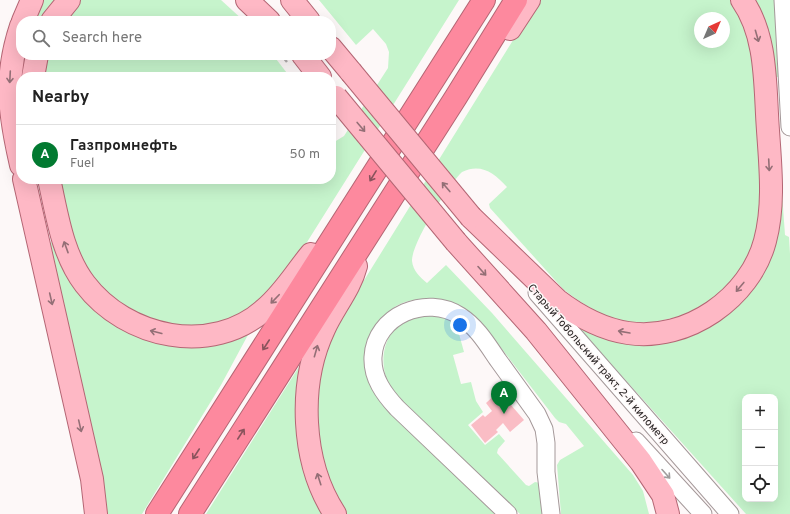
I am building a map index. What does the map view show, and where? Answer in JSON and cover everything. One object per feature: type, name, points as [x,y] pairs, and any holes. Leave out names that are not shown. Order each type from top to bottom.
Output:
[{"type":"highway","points":[[158,514],[340,230],[484,0]]},
{"type":"highway","points":[[190,514],[456,97],[516,0]]},
{"type":"main road","points":[[25,16],[32,0]]},
{"type":"main road","points":[[56,16],[69,0]]},
{"type":"main road","points":[[247,0],[264,16]]},
{"type":"main road","points":[[262,0],[274,16]]},
{"type":"main road","points":[[292,0],[306,16]]},
{"type":"main road","points":[[298,0],[307,16]]},
{"type":"main road","points":[[437,74],[447,42],[472,0]]},
{"type":"main road","points":[[456,97],[484,67],[529,0]]},
{"type":"main road","points":[[336,54],[476,222],[568,308],[592,322],[612,330],[630,333],[670,330],[705,318],[720,308],[733,296],[753,269],[765,242],[769,224],[770,185],[765,75],[758,36],[751,16],[742,0]]},
{"type":"main road","points":[[16,44],[13,55],[10,86],[13,127],[16,141]]},
{"type":"main road","points":[[35,72],[36,60]]},
{"type":"main road","points":[[307,60],[316,72]]},
{"type":"main road","name":"Старый Тобольский тракт, 2-й километр","points":[[336,98],[456,242],[536,332]]},
{"type":"main road","points":[[25,184],[92,479],[96,514]]},
{"type":"main road","points":[[50,184],[64,243],[73,264],[85,284],[112,312],[126,321],[140,328],[168,335],[198,336],[216,333],[234,328],[251,319],[265,310],[281,293],[310,254],[340,230]]},
{"type":"main road","points":[[335,514],[318,478],[310,444],[307,404],[309,386],[320,340],[333,312],[352,279],[362,245]]},
{"type":"main road","points":[[536,332],[655,481],[663,495],[668,514]]},
{"type":"street","points":[[783,0],[790,127]]},
{"type":"street","name":"Старый Тобольский тракт, 2-й километр","points":[[476,222],[729,512]]},
{"type":"street","points":[[508,514],[397,408],[381,389],[374,369],[375,347],[385,327],[405,312],[427,307],[450,311],[460,316],[479,332],[537,414],[544,429],[551,514]]},
{"type":"street","name":"Старый Тобольский тракт, 2-й километр","points":[[536,332],[703,514]]},
{"type":"green space","points":[[39,0],[58,0],[46,16],[32,16]]},
{"type":"green space","points":[[81,0],[221,0],[239,16],[67,16]]},
{"type":"green space","points":[[319,0],[459,0],[287,274],[267,297],[230,319],[200,326],[174,326],[133,314],[97,285],[76,248],[59,184],[336,184],[336,141],[344,136],[388,68],[389,52],[386,44],[373,29],[356,45],[336,21],[336,16],[332,16]]},
{"type":"green space","points":[[538,0],[731,0],[742,17],[754,61],[761,167],[759,232],[743,269],[717,298],[691,314],[654,322],[634,323],[602,315],[563,289],[490,208],[489,204],[507,187],[497,177],[481,169],[469,169],[462,172],[456,179],[440,201],[424,229],[413,253],[412,261],[415,271],[427,283],[446,265],[492,313],[633,475],[643,491],[649,514],[561,514],[557,465],[560,460],[584,446],[566,424],[559,422],[555,418],[488,331],[434,299],[428,299],[402,303],[387,314],[384,318],[366,364],[500,514],[344,514],[323,465],[316,421],[319,379],[329,341],[345,311]]},
{"type":"green space","points":[[756,0],[775,0],[779,77],[774,77],[764,19]]},
{"type":"green space","points":[[45,60],[277,60],[286,72],[43,72]]},
{"type":"green space","points":[[780,189],[782,193],[785,235],[789,237],[790,254],[790,514],[746,514],[576,325],[596,332],[724,315]]},
{"type":"green space","points":[[56,242],[109,318],[249,333],[221,385],[142,514],[103,514],[47,243]]},
{"type":"green space","points":[[430,315],[447,318],[456,323],[464,352],[453,355],[461,384],[471,382],[476,401],[483,412],[468,425],[485,445],[499,434],[505,441],[498,449],[497,453],[526,485],[529,486],[535,482],[540,483],[544,514],[520,514],[399,398],[389,384],[384,371],[383,362],[386,343],[390,335],[403,321],[414,316]]},
{"type":"green space","points":[[302,362],[326,514],[206,514]]},
{"type":"building","points":[[499,391],[524,420],[510,432],[503,423],[496,430],[498,432],[485,443],[471,425],[483,415],[485,417],[492,411],[486,403]]},
{"type":"place","name":"Газпромнефть","points":[[504,414]]}]
